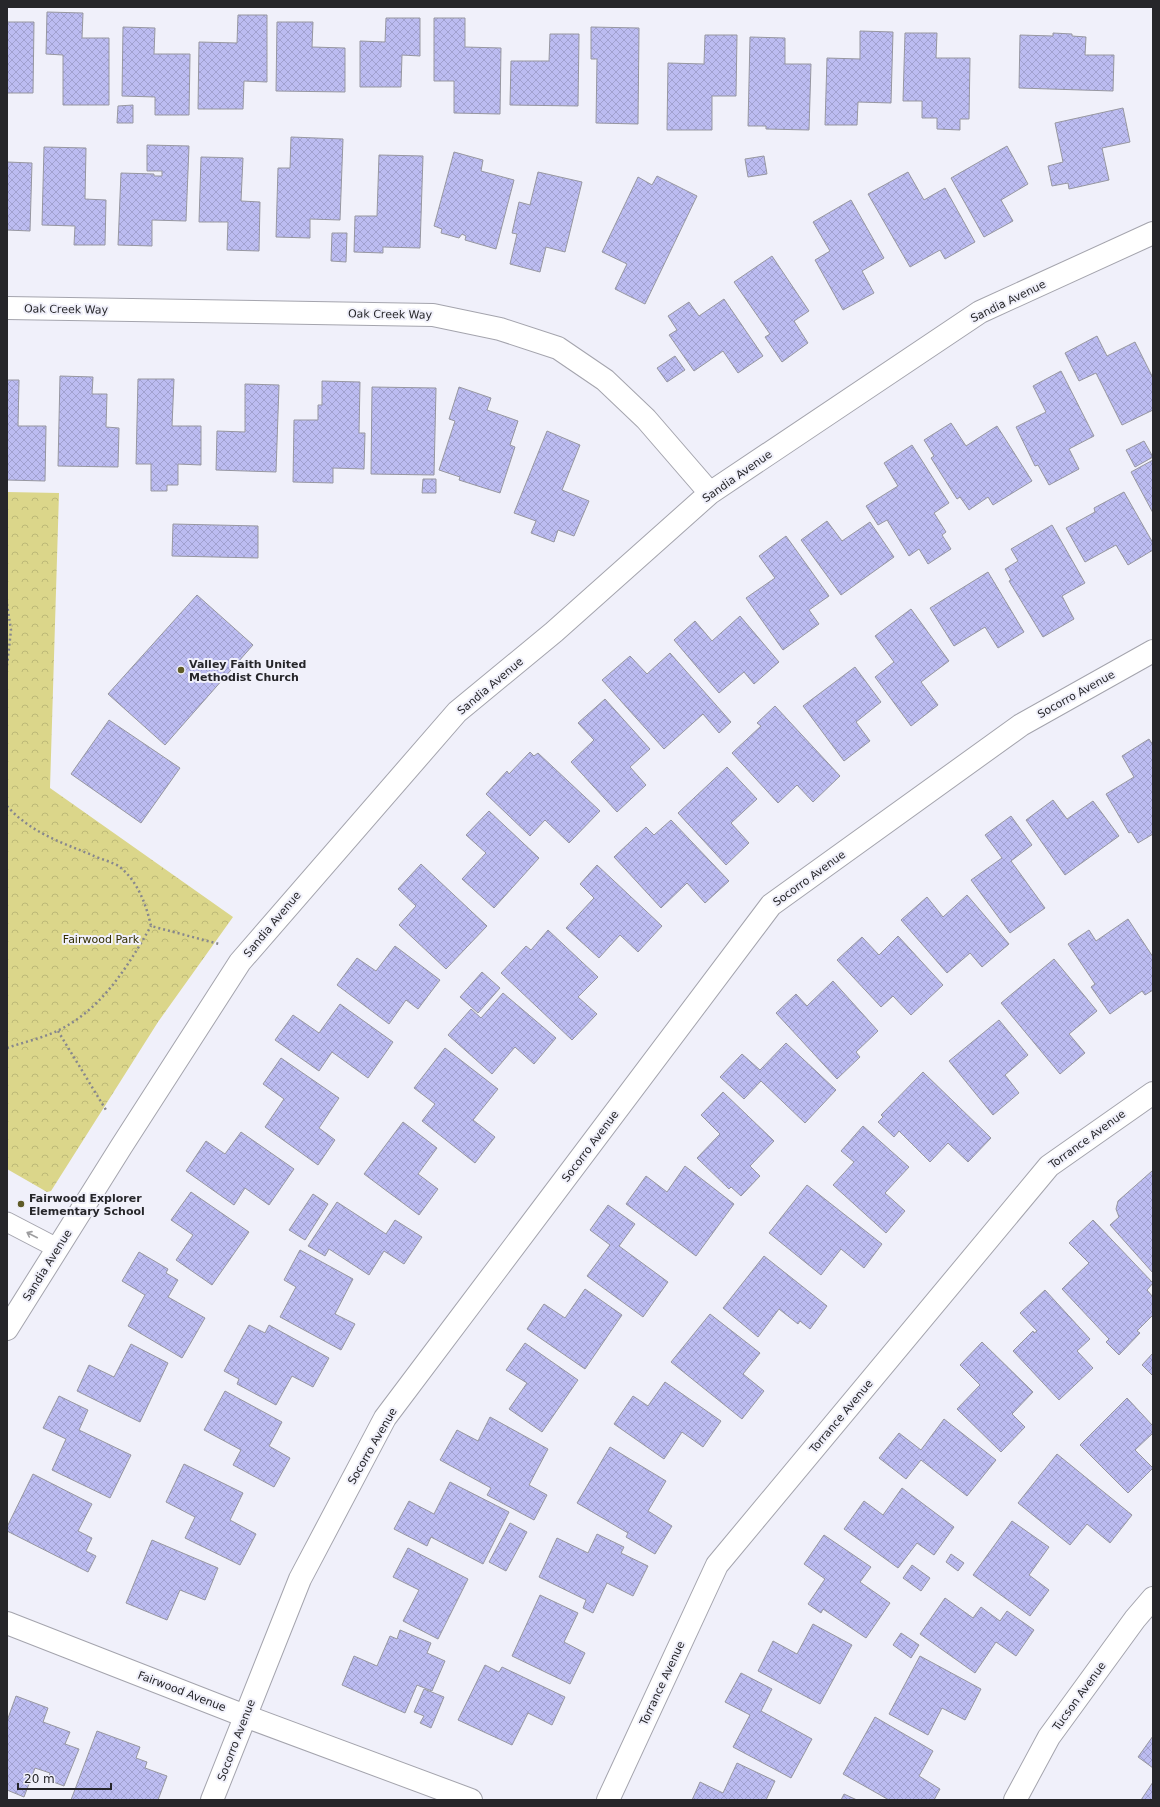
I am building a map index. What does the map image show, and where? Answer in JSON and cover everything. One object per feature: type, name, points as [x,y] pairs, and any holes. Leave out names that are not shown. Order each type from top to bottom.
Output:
[{"type":"street","name":"Sandia Avenue","points":[[7,1329],[57,1248],[240,962],[310,879],[457,712],[554,632],[710,493],[980,312],[1153,233]]},
{"type":"street","name":"Oak Creek Way","points":[[7,308],[433,315],[500,329],[558,348],[605,380],[646,418],[710,493]]},
{"type":"street","name":"Socorro Avenue","points":[[212,1800],[300,1579],[385,1418],[771,905],[1021,725],[1153,651]]},
{"type":"street","name":"Torrance Avenue","points":[[608,1800],[717,1565],[1048,1166],[1153,1093]]},
{"type":"street","name":"Tucson Avenue","points":[[1015,1800],[1049,1737],[1135,1619],[1153,1598]]},
{"type":"street","name":"Fairwood Avenue","points":[[7,1623],[245,1716],[471,1800]]},
{"type":"lane","points":[[7,1222],[57,1248]]},
{"type":"path","points":[[7,604],[11,630],[7,666]]},
{"type":"path","points":[[7,806],[17,817],[51,838],[119,866],[132,879],[140,892],[147,908],[151,926],[128,966],[113,985],[76,1020],[58,1031],[7,1048]]},
{"type":"path","points":[[151,926],[219,944]]},
{"type":"path","points":[[58,1031],[106,1110]]},
{"type":"green space","name":"Fairwood Park","points":[[7,492],[59,493],[50,788],[233,917],[158,1022],[51,1191],[47,1192],[7,1169]]},
{"type":"building","points":[[47,12],[83,13],[82,38],[109,38],[109,105],[63,105],[63,55],[46,54]]},
{"type":"building","points":[[238,15],[267,15],[267,82],[244,81],[243,109],[198,109],[199,42],[237,43]]},
{"type":"building","points":[[386,18],[420,18],[420,56],[402,55],[401,87],[360,87],[360,41],[385,42]]},
{"type":"building","points":[[434,18],[465,18],[465,47],[501,48],[500,114],[454,113],[454,81],[434,81]]},
{"type":"building","points":[[7,22],[34,22],[33,93],[7,93]]},
{"type":"building","points":[[277,22],[313,22],[312,47],[345,48],[345,92],[276,91]]},
{"type":"building","points":[[123,27],[155,28],[154,54],[190,54],[189,115],[155,115],[155,97],[122,96]]},
{"type":"building","points":[[591,27],[639,28],[638,124],[596,123],[597,59],[591,59]]},
{"type":"building","points":[[860,31],[893,32],[891,103],[858,102],[857,125],[825,125],[827,58],[860,59]]},
{"type":"building","points":[[905,33],[937,33],[936,58],[970,58],[969,119],[960,119],[960,130],[937,129],[937,118],[922,118],[922,101],[903,101]]},
{"type":"building","points":[[1053,33],[1072,34],[1072,36],[1086,37],[1085,55],[1114,55],[1113,91],[1019,88],[1020,35],[1053,36]]},
{"type":"building","points":[[550,34],[579,34],[578,106],[510,105],[511,61],[549,61]]},
{"type":"building","points":[[705,35],[737,35],[736,96],[712,96],[712,130],[667,130],[668,63],[704,64]]},
{"type":"building","points":[[750,37],[785,38],[785,64],[811,64],[809,130],[766,129],[766,126],[748,126]]},
{"type":"building","points":[[133,105],[133,123],[117,123],[118,106]]},
{"type":"building","points":[[1123,108],[1130,142],[1102,148],[1109,180],[1069,189],[1068,183],[1052,186],[1048,166],[1063,162],[1055,123]]},
{"type":"building","points":[[291,137],[343,139],[340,220],[310,219],[310,238],[276,237],[278,168],[290,168]]},
{"type":"building","points":[[147,145],[189,146],[186,221],[152,220],[152,246],[118,245],[121,173],[154,174],[154,176],[162,176],[162,171],[147,171]]},
{"type":"building","points":[[1007,146],[1028,184],[1001,200],[1013,221],[984,237],[951,178]]},
{"type":"building","points":[[44,147],[86,148],[85,199],[106,200],[105,245],[74,245],[75,226],[42,225]]},
{"type":"building","points":[[454,152],[483,160],[481,171],[514,180],[496,249],[465,240],[466,236],[462,234],[459,238],[441,233],[442,229],[434,226]]},
{"type":"building","points":[[379,155],[423,156],[420,248],[383,247],[383,253],[354,252],[355,216],[377,216]]},
{"type":"building","points":[[764,156],[767,174],[748,177],[745,159]]},
{"type":"building","points":[[201,157],[243,158],[241,201],[260,202],[259,251],[227,250],[228,222],[199,222]]},
{"type":"building","points":[[7,162],[32,163],[30,231],[7,230]]},
{"type":"building","points":[[538,172],[582,182],[565,252],[546,247],[540,272],[510,264],[517,234],[512,233],[519,202],[530,205]]},
{"type":"building","points":[[908,172],[924,200],[945,188],[975,242],[945,259],[940,250],[910,267],[868,194]]},
{"type":"building","points":[[657,176],[697,196],[645,304],[615,289],[627,264],[602,252],[638,177],[652,185]]},
{"type":"building","points":[[851,200],[884,258],[862,271],[874,293],[843,310],[815,260],[830,251],[813,222]]},
{"type":"building","points":[[332,233],[347,233],[346,262],[331,261]]},
{"type":"building","points":[[772,256],[809,311],[794,321],[808,343],[782,362],[765,337],[770,334],[734,282]]},
{"type":"building","points":[[724,299],[763,356],[738,373],[723,351],[694,371],[669,335],[677,330],[668,316],[689,302],[699,316]]},
{"type":"building","points":[[1097,336],[1107,356],[1135,342],[1153,378],[1153,410],[1122,425],[1096,373],[1079,381],[1065,353]]},
{"type":"building","points":[[675,356],[685,370],[667,382],[657,368]]},
{"type":"building","points":[[1061,371],[1094,436],[1069,449],[1079,469],[1049,485],[1038,465],[1035,466],[1016,427],[1046,412],[1033,386]]},
{"type":"building","points":[[60,376],[93,377],[92,394],[107,394],[106,427],[119,428],[118,467],[58,466]]},
{"type":"building","points":[[138,379],[174,379],[172,426],[201,426],[201,465],[178,464],[178,485],[167,485],[167,491],[151,491],[151,464],[136,464]]},
{"type":"building","points":[[7,380],[19,380],[18,426],[46,426],[45,481],[7,480]]},
{"type":"building","points":[[322,381],[360,382],[359,433],[365,433],[364,469],[333,468],[333,483],[293,482],[294,420],[318,420],[318,405],[322,405]]},
{"type":"building","points":[[245,384],[279,385],[276,472],[216,470],[217,431],[245,432]]},
{"type":"building","points":[[372,387],[436,388],[434,475],[371,474]]},
{"type":"building","points":[[459,387],[491,398],[487,410],[518,421],[510,445],[515,447],[500,493],[459,480],[460,477],[439,470],[455,421],[449,419]]},
{"type":"building","points":[[951,423],[966,446],[997,426],[1032,481],[993,505],[988,497],[969,510],[960,497],[957,499],[931,458],[934,456],[924,440]]},
{"type":"building","points":[[547,431],[580,445],[562,490],[589,501],[574,536],[558,530],[554,542],[531,533],[536,521],[514,513]]},
{"type":"building","points":[[1144,441],[1153,457],[1135,467],[1126,450]]},
{"type":"building","points":[[912,445],[949,503],[934,513],[946,532],[942,535],[951,549],[928,564],[919,549],[909,556],[887,520],[878,525],[866,506],[898,486],[884,463]]},
{"type":"building","points":[[1153,460],[1153,513],[1131,472]]},
{"type":"building","points":[[423,479],[436,479],[436,493],[422,493]]},
{"type":"building","points":[[1124,492],[1153,543],[1153,550],[1128,565],[1116,545],[1085,562],[1066,528],[1095,512],[1094,508]]},
{"type":"building","points":[[827,521],[842,541],[870,522],[894,557],[841,595],[801,540]]},
{"type":"building","points":[[173,524],[258,526],[258,558],[172,556]]},
{"type":"building","points":[[1052,525],[1085,583],[1062,596],[1074,619],[1043,637],[1009,581],[1011,580],[1005,569],[1018,561],[1011,549]]},
{"type":"building","points":[[786,536],[829,596],[809,610],[819,624],[783,650],[746,598],[775,578],[759,556]]},
{"type":"building","points":[[988,572],[1024,632],[998,648],[985,627],[954,646],[930,608]]},
{"type":"building","name":"Valley Faith United Methodist Church","points":[[197,595],[253,645],[165,745],[108,694]]},
{"type":"building","points":[[911,609],[949,661],[921,682],[938,705],[911,726],[875,677],[894,662],[875,636]]},
{"type":"building","points":[[740,616],[779,662],[754,684],[744,672],[719,693],[674,640],[695,621],[712,641]]},
{"type":"building","points":[[670,653],[731,722],[719,733],[703,714],[664,749],[602,680],[630,656],[647,674]]},
{"type":"building","points":[[855,667],[881,702],[856,722],[870,741],[844,761],[803,706]]},
{"type":"building","points":[[605,699],[650,749],[630,767],[646,785],[617,812],[571,762],[594,740],[578,723]]},
{"type":"building","points":[[775,706],[840,776],[813,802],[797,785],[778,803],[732,753],[761,726],[757,723]]},
{"type":"building","points":[[109,720],[180,768],[141,823],[71,774]]},
{"type":"building","points":[[1149,739],[1153,745],[1153,834],[1138,843],[1131,832],[1129,833],[1106,794],[1134,777],[1122,756]]},
{"type":"building","points":[[530,752],[534,756],[538,753],[600,811],[569,843],[545,820],[530,836],[486,794],[507,771],[509,774]]},
{"type":"building","points":[[727,767],[757,799],[731,823],[749,843],[726,865],[678,813]]},
{"type":"building","points":[[1053,800],[1067,819],[1093,801],[1119,836],[1065,875],[1026,820]]},
{"type":"building","points":[[489,811],[539,858],[494,908],[462,879],[486,853],[466,835]]},
{"type":"building","points":[[1011,816],[1032,845],[1011,861],[1045,908],[1010,933],[971,880],[1002,858],[985,835]]},
{"type":"building","points":[[671,820],[729,881],[705,903],[687,883],[661,908],[614,857],[646,827],[654,835]]},
{"type":"building","points":[[421,864],[487,926],[446,969],[399,925],[416,906],[398,889]]},
{"type":"building","points":[[597,865],[662,926],[638,952],[620,935],[599,958],[566,928],[594,898],[580,884]]},
{"type":"building","points":[[967,895],[1009,944],[982,967],[970,953],[947,973],[901,920],[927,897],[943,917]]},
{"type":"building","points":[[1128,919],[1153,957],[1153,990],[1145,995],[1142,991],[1110,1014],[1091,987],[1095,984],[1068,944],[1089,930],[1096,941]]},
{"type":"building","points":[[548,930],[598,977],[578,997],[597,1014],[572,1040],[501,973],[526,946],[531,950]]},
{"type":"building","points":[[898,936],[943,985],[911,1015],[893,996],[881,1007],[837,960],[862,937],[879,955]]},
{"type":"building","points":[[395,946],[440,980],[418,1009],[406,1000],[389,1024],[337,985],[357,958],[376,971]]},
{"type":"building","points":[[1054,959],[1097,1011],[1069,1034],[1085,1053],[1060,1074],[1001,1003]]},
{"type":"building","points":[[482,972],[500,988],[478,1013],[460,997]]},
{"type":"building","points":[[833,981],[878,1031],[856,1052],[860,1057],[837,1079],[776,1013],[796,994],[807,1006]]},
{"type":"building","points":[[503,993],[556,1038],[534,1064],[515,1047],[492,1074],[448,1035],[471,1009],[481,1018]]},
{"type":"building","points":[[340,1004],[393,1042],[368,1078],[332,1052],[319,1071],[275,1040],[293,1015],[319,1033]]},
{"type":"building","points":[[999,1020],[1028,1055],[1005,1075],[1019,1093],[993,1115],[949,1061]]},
{"type":"building","points":[[786,1043],[836,1090],[805,1123],[761,1081],[744,1099],[720,1077],[742,1054],[760,1070]]},
{"type":"building","points":[[445,1048],[498,1089],[473,1120],[495,1137],[475,1163],[422,1121],[435,1104],[414,1088]]},
{"type":"building","points":[[281,1058],[339,1098],[319,1128],[335,1140],[318,1165],[265,1127],[284,1099],[263,1084]]},
{"type":"building","points":[[923,1072],[991,1138],[968,1162],[948,1143],[930,1162],[899,1131],[894,1137],[878,1122],[883,1117],[881,1115]]},
{"type":"building","points":[[723,1092],[774,1141],[750,1166],[760,1176],[741,1196],[731,1187],[729,1189],[697,1158],[720,1134],[701,1115]]},
{"type":"building","points":[[403,1122],[437,1148],[418,1174],[438,1189],[419,1215],[364,1174]]},
{"type":"building","points":[[863,1126],[909,1167],[885,1193],[905,1211],[886,1233],[833,1185],[854,1162],[841,1151]]},
{"type":"building","points":[[241,1132],[294,1169],[269,1205],[245,1188],[234,1205],[186,1171],[206,1141],[225,1154]]},
{"type":"building","points":[[685,1166],[734,1204],[696,1256],[626,1204],[646,1176],[667,1192]]},
{"type":"building","points":[[1152,1171],[1153,1273],[1110,1225],[1119,1217],[1116,1209],[1118,1201]]},
{"type":"building","points":[[807,1185],[882,1244],[864,1268],[841,1249],[821,1275],[769,1233]]},
{"type":"building","points":[[191,1192],[249,1232],[212,1285],[176,1260],[193,1235],[171,1220]]},
{"type":"building","points":[[313,1194],[328,1204],[305,1240],[289,1230]]},
{"type":"building","points":[[337,1202],[386,1234],[395,1220],[422,1237],[404,1264],[384,1251],[369,1275],[329,1249],[325,1256],[308,1246]]},
{"type":"building","points":[[608,1205],[635,1224],[619,1246],[668,1282],[643,1317],[587,1276],[610,1245],[590,1230]]},
{"type":"building","points":[[1093,1220],[1153,1283],[1147,1290],[1153,1297],[1153,1315],[1137,1331],[1140,1333],[1119,1355],[1106,1342],[1109,1339],[1062,1289],[1089,1263],[1069,1243]]},
{"type":"building","points":[[300,1250],[353,1279],[335,1314],[355,1324],[341,1350],[280,1317],[296,1287],[284,1280]]},
{"type":"building","points":[[139,1252],[168,1269],[166,1273],[178,1280],[168,1297],[205,1318],[182,1358],[128,1326],[145,1295],[122,1281]]},
{"type":"building","points":[[764,1256],[827,1306],[810,1329],[800,1321],[798,1324],[779,1309],[758,1337],[723,1308]]},
{"type":"building","points":[[585,1289],[622,1315],[585,1369],[527,1329],[544,1304],[565,1318]]},
{"type":"building","points":[[1045,1290],[1090,1339],[1077,1351],[1093,1368],[1059,1400],[1013,1351],[1033,1331],[1034,1333],[1037,1331],[1020,1313]]},
{"type":"building","points":[[710,1314],[760,1353],[743,1374],[764,1391],[742,1419],[671,1362]]},
{"type":"building","points":[[249,1325],[265,1333],[269,1325],[329,1358],[313,1387],[292,1376],[276,1405],[237,1384],[239,1379],[224,1371]]},
{"type":"building","points":[[982,1342],[1033,1392],[1012,1414],[1025,1427],[1001,1452],[957,1409],[980,1385],[960,1365]]},
{"type":"building","points":[[525,1343],[578,1380],[542,1432],[509,1409],[527,1383],[506,1370]]},
{"type":"building","points":[[131,1344],[168,1363],[140,1422],[77,1391],[89,1365],[114,1377]]},
{"type":"building","points":[[1153,1353],[1153,1376],[1142,1365]]},
{"type":"building","points":[[665,1382],[721,1421],[703,1447],[682,1432],[664,1459],[614,1424],[633,1396],[648,1406]]},
{"type":"building","points":[[225,1391],[282,1422],[269,1446],[290,1458],[274,1487],[233,1465],[241,1450],[204,1430]]},
{"type":"building","points":[[59,1396],[88,1410],[79,1430],[131,1455],[110,1498],[52,1470],[66,1439],[43,1428]]},
{"type":"building","points":[[1127,1398],[1153,1426],[1153,1433],[1135,1450],[1153,1468],[1128,1493],[1080,1445]]},
{"type":"building","points":[[490,1417],[548,1449],[529,1485],[547,1495],[534,1520],[487,1495],[491,1488],[440,1460],[457,1430],[478,1441]]},
{"type":"building","points":[[944,1419],[996,1460],[967,1496],[921,1460],[906,1479],[879,1458],[899,1433],[921,1450]]},
{"type":"building","points":[[610,1447],[666,1481],[648,1511],[672,1526],[655,1554],[626,1537],[628,1533],[577,1503]]},
{"type":"building","points":[[1057,1454],[1132,1515],[1110,1543],[1087,1524],[1070,1545],[1018,1503]]},
{"type":"building","points":[[184,1464],[243,1493],[230,1520],[256,1534],[240,1565],[185,1538],[195,1517],[166,1502]]},
{"type":"building","points":[[33,1474],[92,1504],[78,1531],[92,1538],[86,1551],[96,1556],[88,1572],[7,1531],[7,1527]]},
{"type":"building","points":[[450,1482],[509,1512],[483,1564],[431,1537],[427,1546],[394,1529],[409,1501],[434,1514]]},
{"type":"building","points":[[902,1488],[954,1527],[934,1555],[917,1543],[898,1568],[844,1529],[864,1501],[883,1515]]},
{"type":"building","points":[[1012,1521],[1049,1547],[1029,1575],[1049,1590],[1030,1616],[973,1575]]},
{"type":"building","points":[[510,1523],[527,1532],[506,1571],[489,1562]]},
{"type":"building","points":[[597,1534],[624,1547],[621,1553],[648,1566],[633,1596],[607,1583],[593,1613],[583,1608],[586,1600],[539,1577],[557,1538],[588,1553]]},
{"type":"building","points":[[824,1535],[871,1567],[860,1582],[890,1603],[866,1638],[823,1609],[821,1613],[808,1604],[825,1579],[804,1564]]},
{"type":"building","points":[[152,1540],[218,1568],[205,1600],[180,1590],[167,1620],[126,1603]]},
{"type":"building","points":[[408,1548],[468,1579],[438,1639],[403,1621],[419,1590],[393,1577]]},
{"type":"building","points":[[951,1554],[964,1563],[958,1571],[946,1562]]},
{"type":"building","points":[[912,1565],[930,1578],[921,1591],[903,1578]]},
{"type":"building","points":[[540,1595],[578,1613],[564,1642],[585,1653],[570,1684],[512,1656]]},
{"type":"building","points":[[945,1598],[973,1618],[981,1607],[1000,1621],[1007,1611],[1034,1630],[1016,1656],[996,1642],[975,1673],[920,1634]]},
{"type":"building","points":[[813,1624],[852,1645],[820,1704],[758,1671],[773,1641],[797,1654]]},
{"type":"building","points":[[400,1630],[431,1643],[427,1653],[445,1661],[432,1691],[417,1685],[405,1713],[342,1685],[354,1656],[377,1666],[390,1636],[397,1639]]},
{"type":"building","points":[[901,1633],[919,1645],[911,1658],[893,1645]]},
{"type":"building","points":[[920,1656],[981,1689],[965,1720],[942,1708],[928,1735],[889,1714]]},
{"type":"building","points":[[485,1665],[499,1672],[502,1667],[565,1697],[552,1725],[528,1713],[512,1745],[458,1720]]},
{"type":"building","points":[[741,1673],[772,1689],[761,1711],[812,1739],[791,1778],[733,1747],[750,1715],[725,1702]]},
{"type":"building","points":[[424,1689],[444,1697],[431,1728],[420,1723],[424,1716],[414,1712]]},
{"type":"building","points":[[16,1696],[48,1708],[43,1722],[70,1732],[65,1744],[79,1749],[64,1786],[48,1780],[50,1773],[35,1768],[24,1797],[7,1790],[7,1721]]},
{"type":"building","points":[[875,1717],[933,1751],[919,1776],[940,1789],[934,1800],[889,1800],[843,1774]]},
{"type":"building","points":[[97,1731],[140,1747],[136,1758],[147,1762],[145,1768],[167,1776],[158,1800],[71,1800]]},
{"type":"building","points":[[1153,1736],[1153,1768],[1138,1757]]},
{"type":"building","points":[[737,1763],[775,1781],[766,1800],[692,1800],[700,1782],[723,1793]]},
{"type":"building","points":[[1153,1782],[1153,1800],[1141,1800]]},
{"type":"building","points":[[844,1794],[857,1800],[841,1800]]},
{"type":"place","name":"Valley Faith United Methodist Church","points":[[181,670]]},
{"type":"place","name":"Fairwood Explorer Elementary School","points":[[21,1204]]}]
